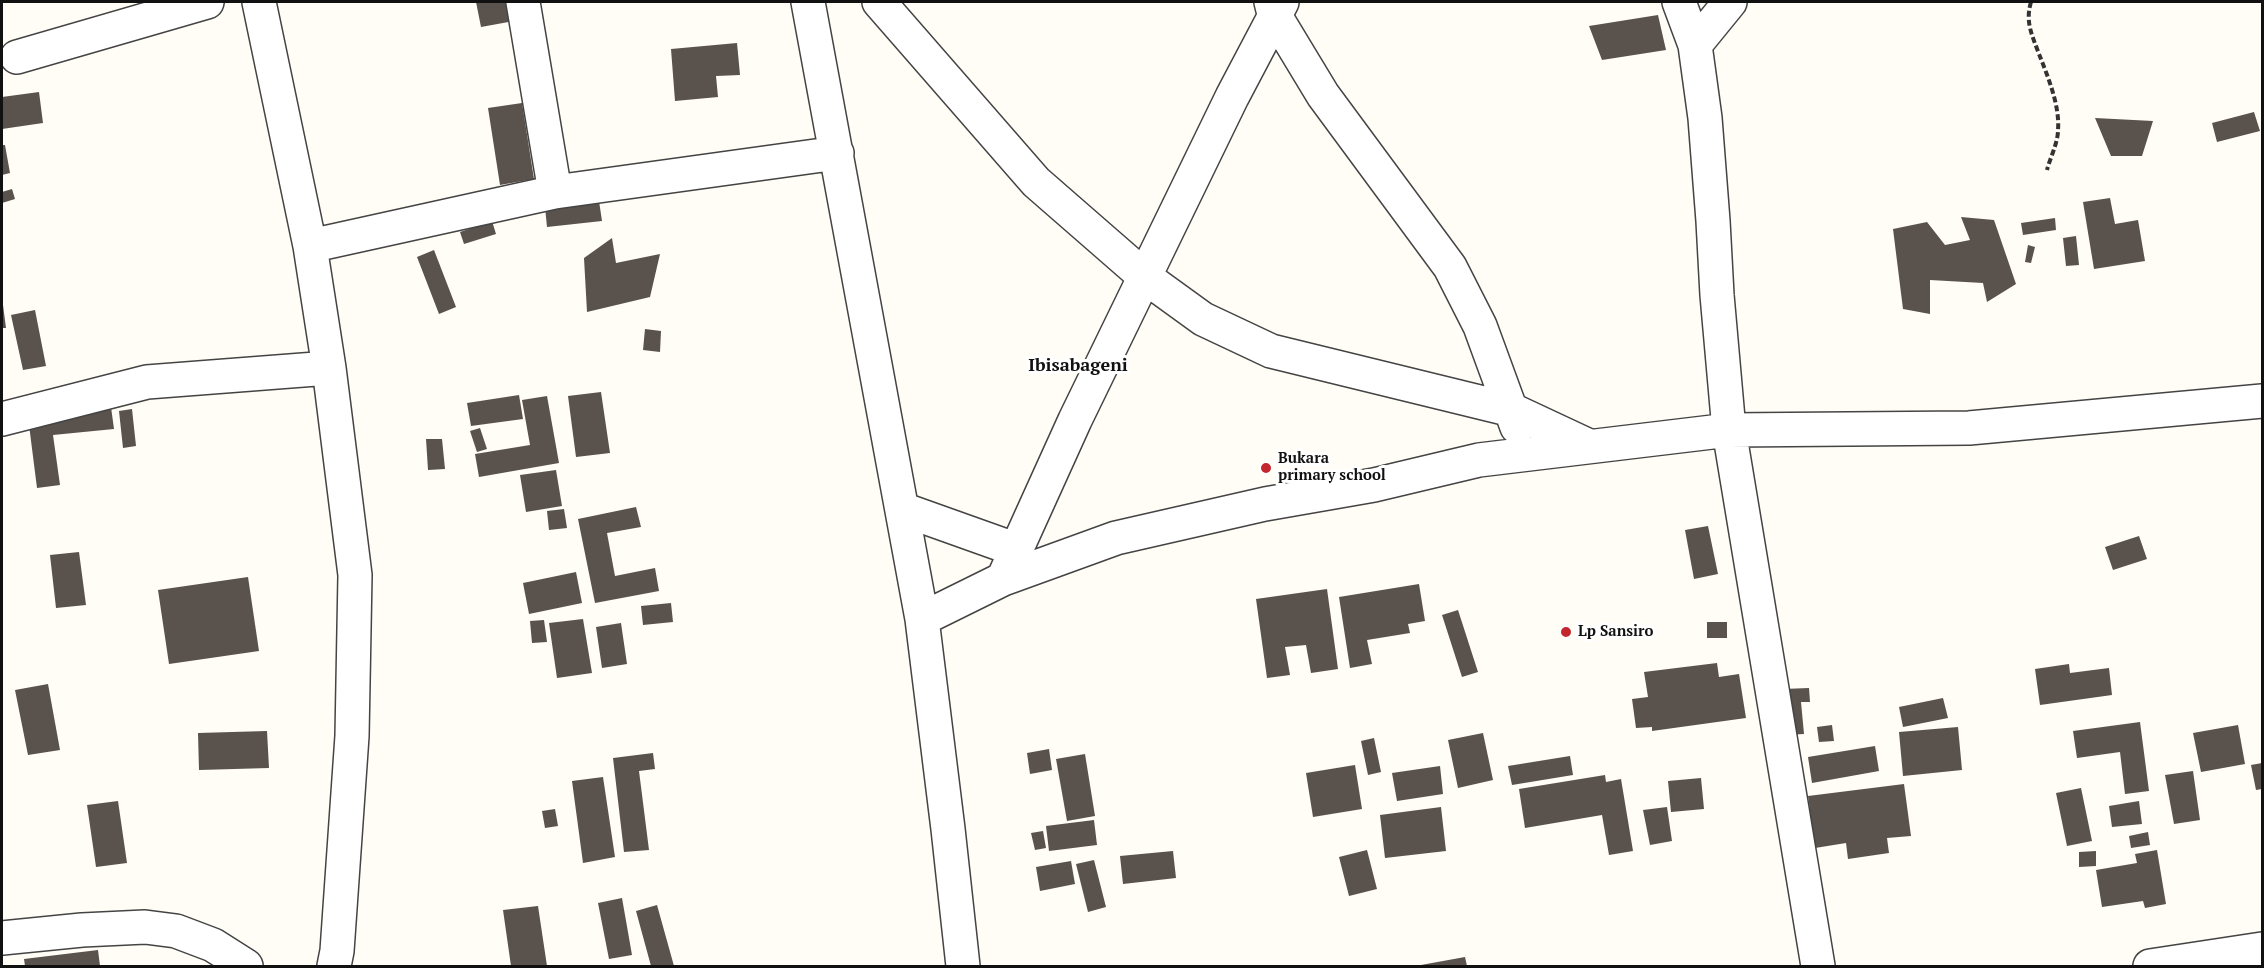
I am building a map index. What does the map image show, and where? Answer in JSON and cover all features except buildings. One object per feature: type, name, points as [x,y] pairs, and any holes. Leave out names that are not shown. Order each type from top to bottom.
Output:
[{"type":"street","points":[[18,57],[207,2]]},
{"type":"street","points":[[259,2],[310,246],[329,368],[355,575],[352,736],[337,951],[334,966]]},
{"type":"street","points":[[523,2],[555,192]]},
{"type":"street","points":[[808,2],[922,619],[963,966]]},
{"type":"street","points":[[879,2],[1036,182],[1145,278],[1203,319],[1271,351],[1512,410],[1589,446]]},
{"type":"street","points":[[1679,2],[1695,45],[1706,130],[1716,295],[1729,430],[1818,966]]},
{"type":"street","points":[[1695,45],[1730,2]]},
{"type":"street","points":[[1010,564],[1075,420],[1276,6]]},
{"type":"street","points":[[1276,6],[1323,95],[1450,267],[1480,326],[1512,410],[1525,454]]},
{"type":"street","points":[[310,246],[555,192],[837,153]]},
{"type":"street","points":[[2,418],[147,382],[329,368]]},
{"type":"street","points":[[922,619],[1010,564],[1265,504],[1374,485],[1479,460],[1729,430],[1969,428],[2262,401]]},
{"type":"street","points":[[902,509],[1010,564]]},
{"type":"street","points":[[2,938],[145,927],[176,932],[213,945],[246,966]]},
{"type":"street","points":[[2150,966],[2184,964],[2262,949]]},
{"type":"path","points":[[2031,2],[2028,13],[2030,31],[2056,107],[2059,131],[2047,170]]},
{"type":"place","name":"Bukara primary school","points":[[1266,468]]},
{"type":"place","name":"Lp Sansiro","points":[[1566,632]]},
{"type":"district","name":"Ibisabageni","points":[[1078,366]]}]
